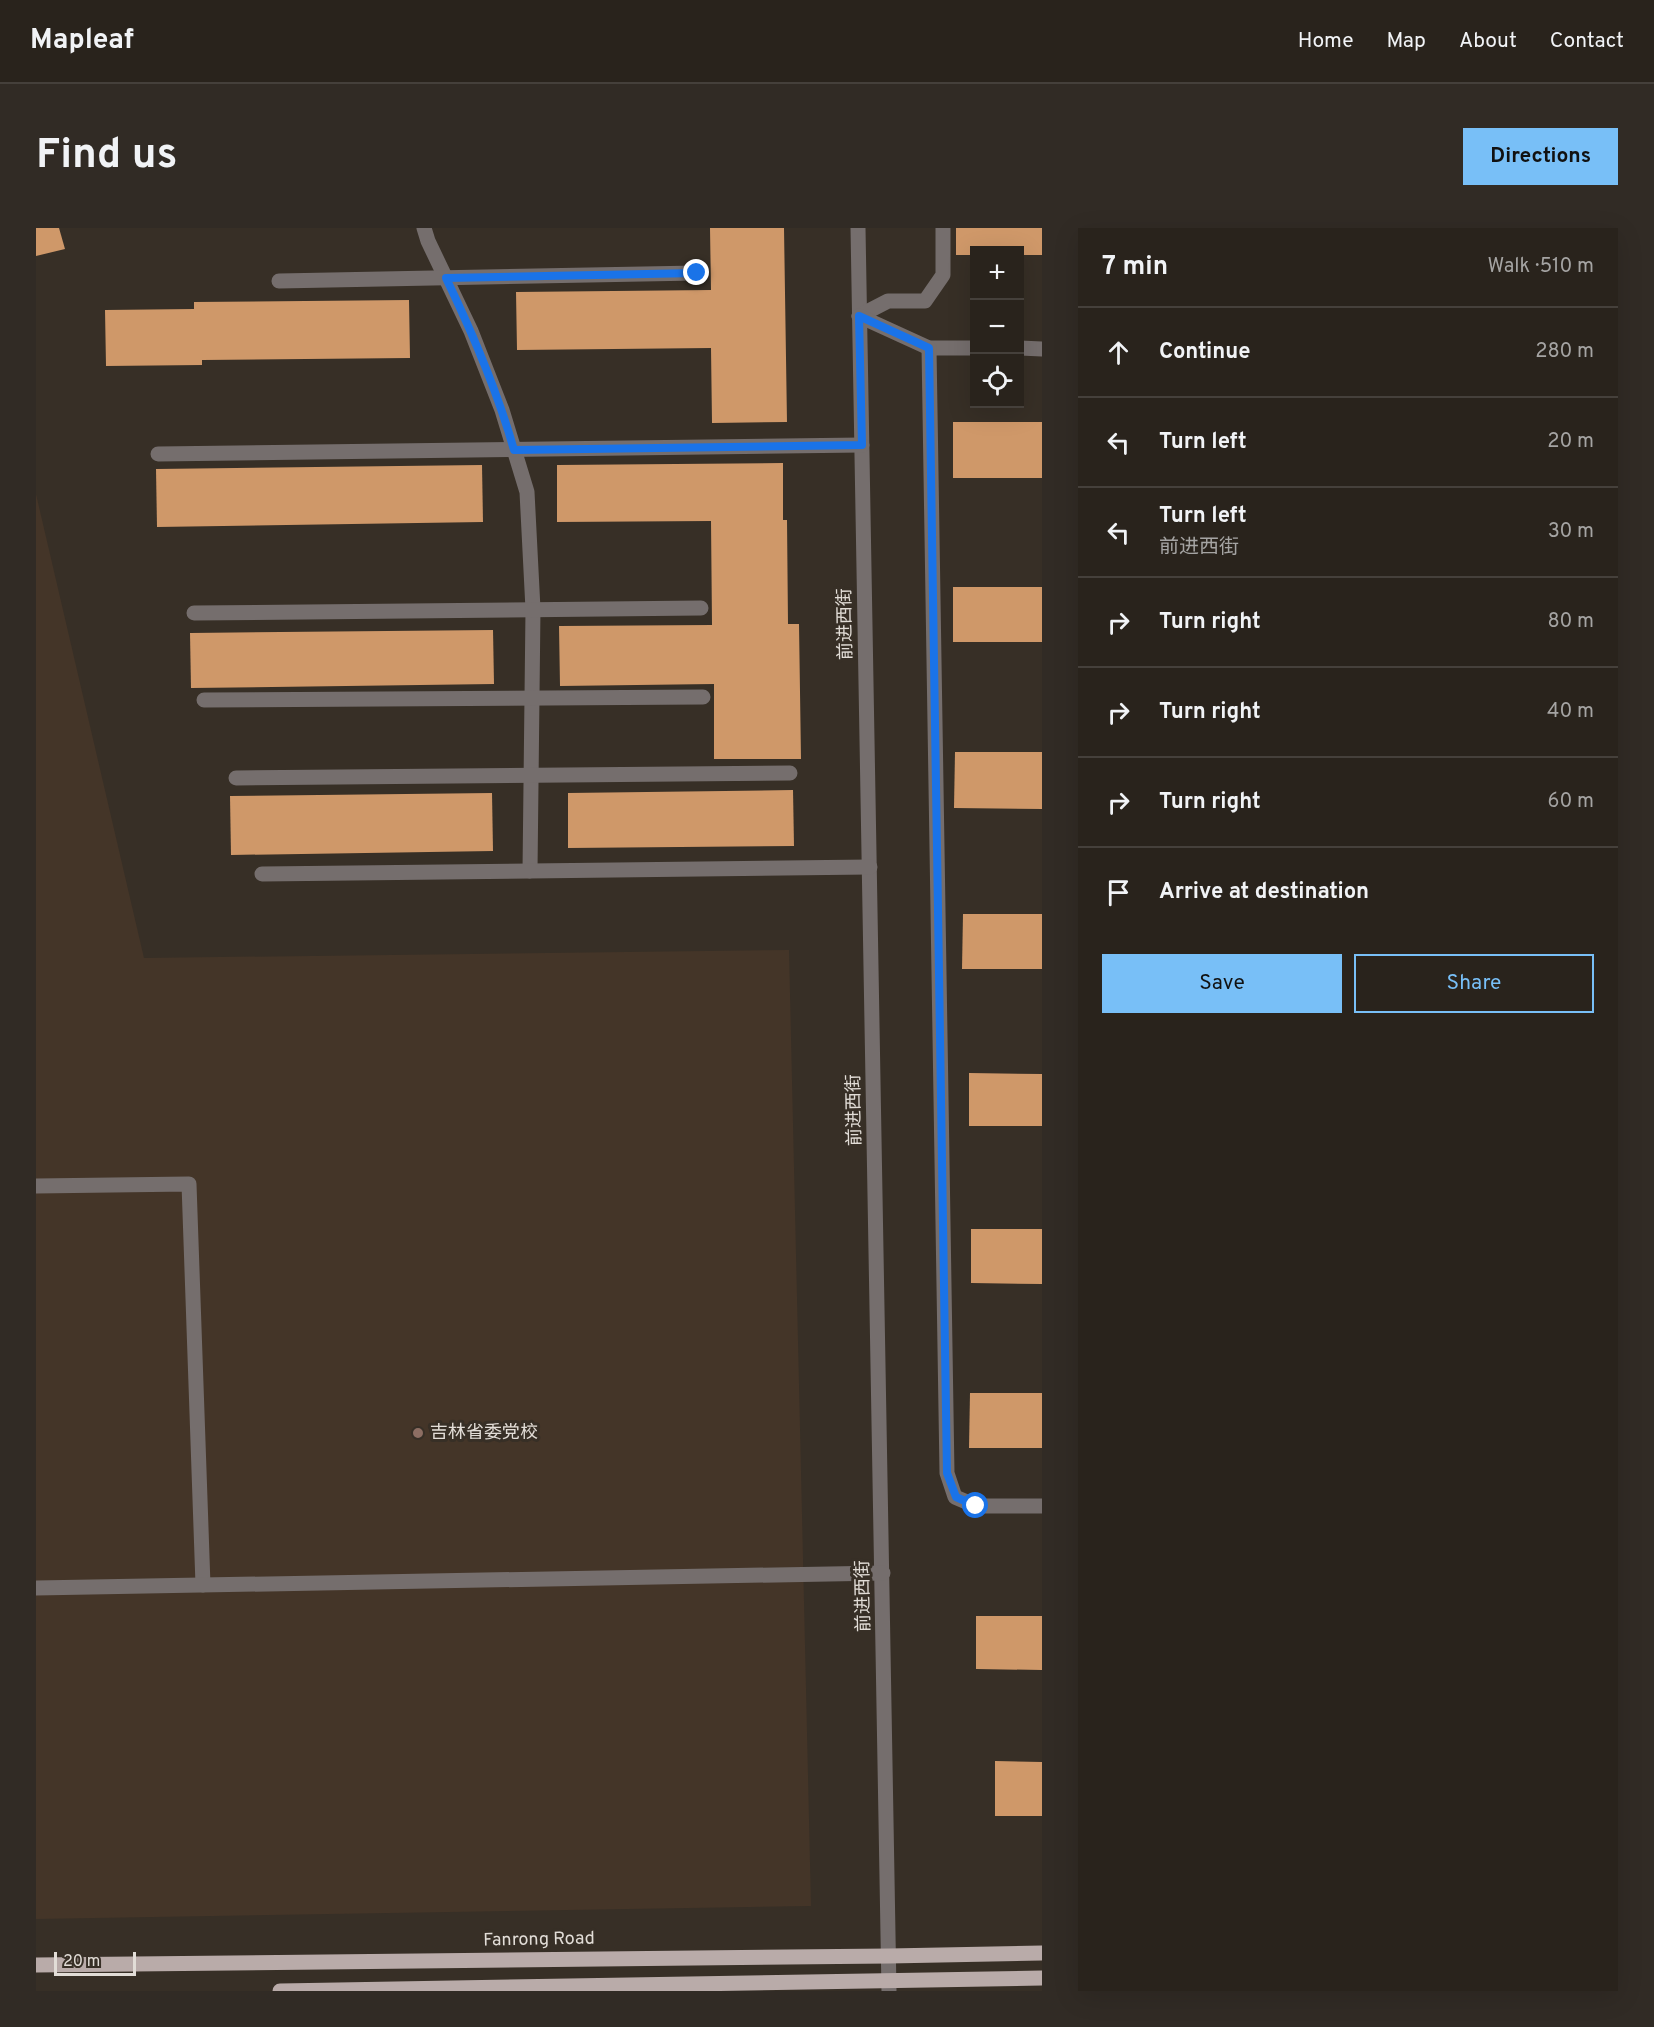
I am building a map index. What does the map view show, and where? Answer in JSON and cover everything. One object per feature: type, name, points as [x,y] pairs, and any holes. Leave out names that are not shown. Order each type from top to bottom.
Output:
[{"type":"main road","name":"Fanrong Road","points":[[36,1965],[1042,1953]]},
{"type":"main road","points":[[280,1991],[889,1986],[1042,1978]]},
{"type":"street","points":[[424,228],[471,331],[502,410],[527,492],[533,609],[530,871]]},
{"type":"street","name":"前进西街","points":[[858,228],[889,1986]]},
{"type":"street","points":[[859,316],[888,302],[925,302],[944,275],[943,228]]},
{"type":"street","points":[[279,281],[697,273]]},
{"type":"street","points":[[859,316],[929,348],[970,348]]},
{"type":"street","points":[[929,348],[947,1473],[956,1497],[976,1506],[1042,1506]]},
{"type":"street","points":[[1024,348],[1042,349]]},
{"type":"street","points":[[158,454],[862,445]]},
{"type":"street","points":[[194,613],[701,608]]},
{"type":"street","points":[[204,700],[703,697]]},
{"type":"street","points":[[236,778],[790,773]]},
{"type":"street","points":[[262,874],[870,867]]},
{"type":"street","points":[[36,1186],[189,1184],[203,1585]]},
{"type":"street","points":[[36,1588],[883,1573]]},
{"type":"shaded area","name":"吉林省委党校","points":[[36,494],[144,958],[789,950],[811,1906],[36,1919]]},
{"type":"building","points":[[36,228],[59,228],[65,249],[36,256]]},
{"type":"building","points":[[710,228],[784,228],[787,422],[712,423],[711,348],[517,350],[516,292],[711,290]]},
{"type":"building","points":[[956,228],[1042,228],[1042,255],[1024,255],[1024,246],[970,246],[970,255],[956,255]]},
{"type":"building","points":[[409,300],[410,358],[202,360],[202,365],[106,366],[105,310],[194,309],[194,302]]},
{"type":"building","points":[[953,422],[1042,422],[1042,478],[953,478]]},
{"type":"building","points":[[783,463],[783,520],[787,520],[788,624],[799,624],[801,759],[714,759],[714,684],[560,686],[559,626],[712,625],[711,521],[557,522],[557,465]]},
{"type":"building","points":[[482,465],[483,522],[157,527],[156,469]]},
{"type":"building","points":[[953,587],[1042,587],[1042,642],[953,642]]},
{"type":"building","points":[[493,630],[494,684],[191,688],[190,633]]},
{"type":"building","points":[[955,752],[1042,752],[1042,809],[954,808]]},
{"type":"building","points":[[793,790],[794,846],[568,848],[568,793]]},
{"type":"building","points":[[492,793],[493,851],[231,855],[230,796]]},
{"type":"building","points":[[963,914],[1042,914],[1042,969],[962,969]]},
{"type":"building","points":[[969,1073],[1042,1074],[1042,1126],[969,1126]]},
{"type":"building","points":[[971,1229],[1042,1229],[1042,1284],[971,1283]]},
{"type":"building","points":[[970,1393],[1042,1393],[1042,1448],[969,1448]]},
{"type":"building","points":[[976,1616],[1042,1616],[1042,1670],[976,1669]]},
{"type":"building","points":[[995,1761],[1042,1762],[1042,1816],[995,1816]]},
{"type":"place","name":"吉林省委党校","points":[[418,1433]]},
{"type":"route","points":[[697,273],[446,278],[471,331],[502,410],[514,450],[862,445],[859,316],[929,348],[947,1473],[956,1497],[976,1506]]}]
